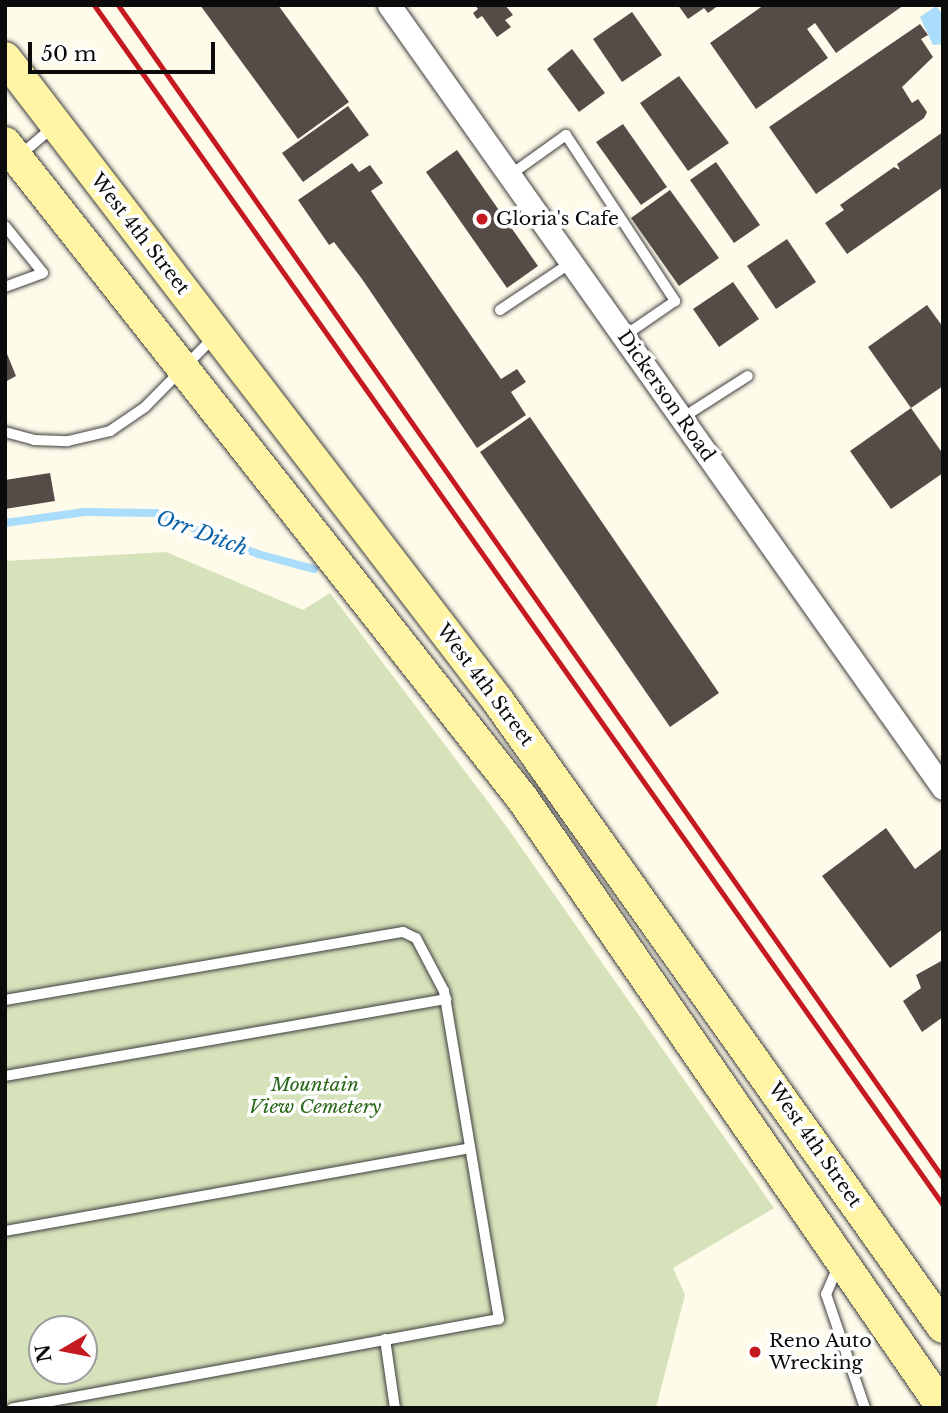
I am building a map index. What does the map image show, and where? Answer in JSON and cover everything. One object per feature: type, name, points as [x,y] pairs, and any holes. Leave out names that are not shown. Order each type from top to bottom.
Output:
[{"type":"main road","name":"West 4th Street","points":[[5,58],[498,701],[943,1327]]},
{"type":"main road","name":"West 4th Street","points":[[9,155],[184,366],[522,798],[943,1408]]},
{"type":"street","name":"Dickerson Road","points":[[388,5],[943,788]]},
{"type":"lane","points":[[9,155],[56,124]]},
{"type":"lane","points":[[510,175],[566,135],[675,301],[624,337]]},
{"type":"lane","points":[[5,226],[43,273],[5,287]]},
{"type":"lane","points":[[500,310],[572,262]]},
{"type":"lane","points":[[5,432],[46,441],[100,435],[145,407],[218,334]]},
{"type":"lane","points":[[682,418],[748,376]]},
{"type":"lane","points":[[5,1000],[403,932],[416,938],[446,999],[499,1319],[12,1408]]},
{"type":"lane","points":[[5,1076],[446,999]]},
{"type":"lane","points":[[5,1231],[470,1148]]},
{"type":"lane","points":[[842,1258],[826,1294],[865,1408]]},
{"type":"lane","points":[[385,1339],[395,1408]]},
{"type":"green space","name":"Mountain View Cemetery","points":[[166,552],[303,610],[330,593],[504,823],[774,1208],[673,1268],[685,1295],[656,1408],[5,1408],[5,561]]},
{"type":"water","points":[[936,6],[943,15],[943,44],[933,45],[920,17]]},
{"type":"building","points":[[200,5],[278,5],[349,102],[298,139]]},
{"type":"building","points":[[475,5],[505,5],[513,15],[505,20],[511,27],[497,37],[482,16],[477,19],[473,13],[478,9]]},
{"type":"building","points":[[678,5],[719,5],[708,13],[704,8],[688,19]]},
{"type":"building","points":[[764,5],[904,5],[836,53],[815,23],[807,29],[828,58],[756,109],[710,43]]},
{"type":"building","points":[[632,12],[662,55],[622,82],[593,39]]},
{"type":"building","points":[[920,24],[928,35],[921,39],[933,57],[902,87],[912,103],[918,99],[927,112],[924,118],[816,194],[769,127]]},
{"type":"building","points":[[572,49],[605,93],[579,112],[547,69]]},
{"type":"building","points":[[679,76],[729,143],[688,171],[640,103]]},
{"type":"building","points":[[348,106],[369,135],[303,182],[282,153]]},
{"type":"building","points":[[623,124],[667,187],[641,205],[596,142]]},
{"type":"building","points":[[943,132],[943,187],[847,254],[825,223],[844,210],[840,205],[894,167],[900,170],[897,164]]},
{"type":"building","name":"Gloria's Cafe","points":[[457,150],[538,266],[507,288],[426,172]]},
{"type":"building","points":[[716,162],[760,225],[734,243],[690,180]]},
{"type":"building","points":[[352,163],[359,172],[370,165],[383,183],[371,191],[501,379],[517,369],[526,382],[511,392],[526,415],[477,448],[362,279],[334,242],[329,245],[298,200]]},
{"type":"building","points":[[670,190],[719,258],[679,286],[631,218]]},
{"type":"building","points":[[787,239],[816,282],[776,309],[747,266]]},
{"type":"building","points":[[733,282],[759,319],[719,347],[693,309]]},
{"type":"building","points":[[927,305],[943,327],[943,386],[911,408],[868,347]]},
{"type":"building","points":[[5,349],[16,376],[5,382]]},
{"type":"building","points":[[911,408],[943,454],[943,473],[891,509],[850,451]]},
{"type":"building","points":[[530,417],[719,693],[670,727],[480,452]]},
{"type":"building","points":[[50,473],[55,501],[5,509],[5,480]]},
{"type":"building","points":[[886,828],[915,869],[943,848],[943,929],[890,968],[822,876]]},
{"type":"building","points":[[943,960],[943,1017],[922,1032],[903,1001],[921,988],[916,975]]},
{"type":"waterway","name":"Orr Ditch","points":[[5,523],[84,512],[156,513],[258,554],[314,569]]},
{"type":"railway","points":[[94,5],[943,1205]]},
{"type":"railway","points":[[118,5],[943,1178]]},
{"type":"place","name":"Gloria's Cafe","points":[[482,219]]},
{"type":"place","name":"Reno Auto Wrecking","points":[[755,1352]]}]
